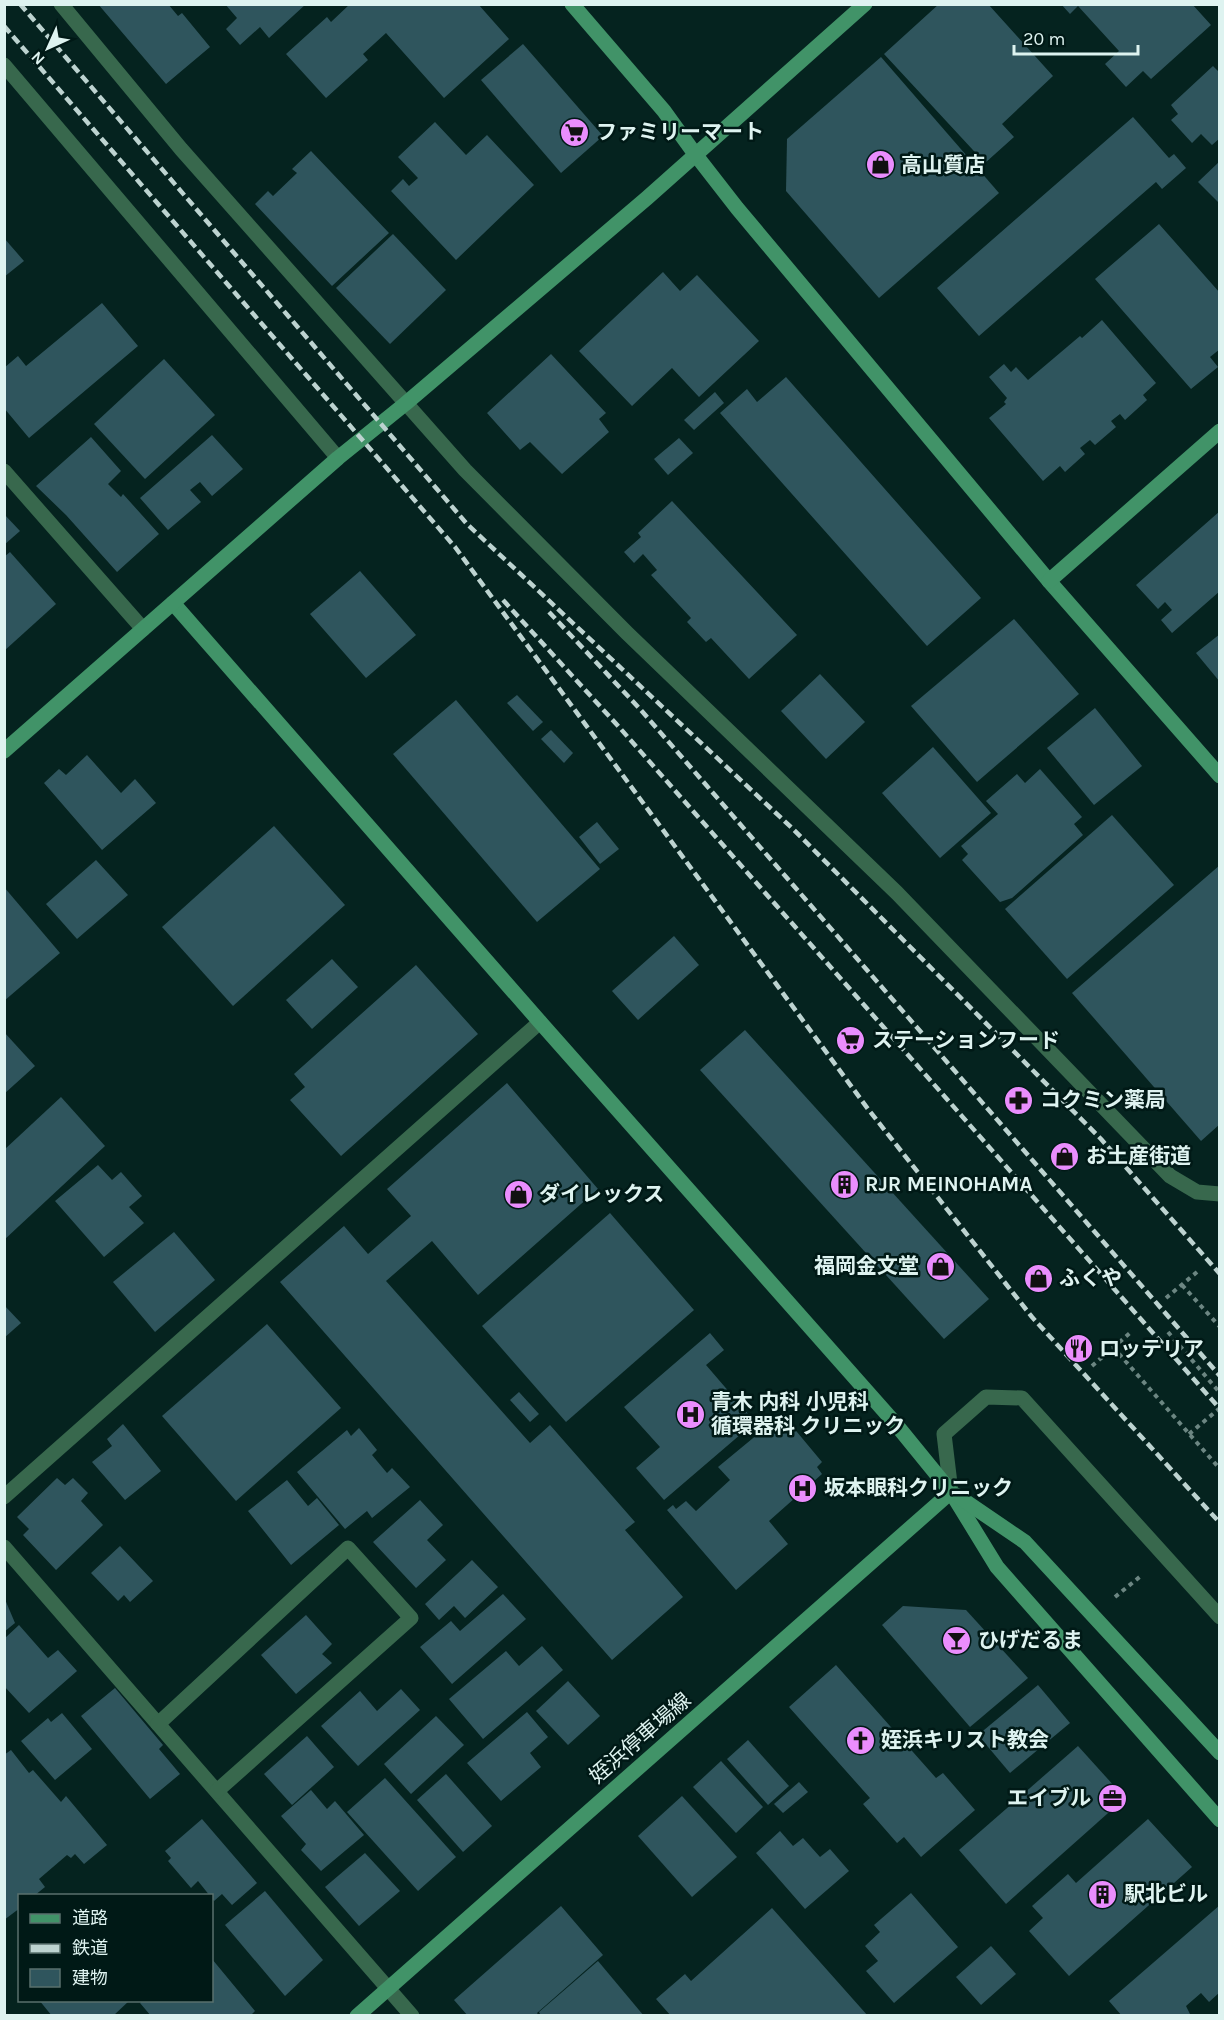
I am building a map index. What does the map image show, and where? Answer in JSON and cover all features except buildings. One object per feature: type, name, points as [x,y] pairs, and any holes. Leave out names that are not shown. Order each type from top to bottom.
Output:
[{"type":"street","points":[[61,4],[181,150],[465,471],[627,633],[897,893],[1170,1176],[1197,1192],[1220,1194]]},
{"type":"street","points":[[572,4],[664,111],[737,208],[1049,581],[1220,776]]},
{"type":"street","points":[[4,750],[338,459],[629,213],[865,4]]},
{"type":"street","points":[[4,65],[338,459]]},
{"type":"street","points":[[1049,581],[1220,431]]},
{"type":"street","points":[[4,471],[143,629]]},
{"type":"street","points":[[173,603],[894,1422],[951,1492],[997,1567],[1220,1820]]},
{"type":"street","points":[[4,1497],[540,1022]]},
{"type":"street","points":[[1220,1617],[1022,1398],[986,1397],[944,1434],[951,1492],[1025,1542],[1220,1754]]},
{"type":"street","name":"姪浜停車場線","points":[[357,2016],[951,1492]]},
{"type":"street","points":[[4,1547],[412,2016]]},
{"type":"street","points":[[158,1724],[348,1548],[411,1618],[217,1791]]},
{"type":"path","points":[[1166,1298],[1197,1272]]},
{"type":"path","points":[[1182,1285],[1220,1327]]},
{"type":"path","points":[[1092,1366],[1131,1332]]},
{"type":"path","points":[[1167,1332],[1220,1393]]},
{"type":"path","points":[[1113,1347],[1220,1469]]},
{"type":"path","points":[[1189,1434],[1220,1408]]},
{"type":"path","points":[[1111,1601],[1165,1556]]},
{"type":"railway","points":[[20,4],[467,524],[793,829],[1101,1139],[1220,1274]]},
{"type":"railway","points":[[4,26],[455,547],[868,1109],[1032,1317],[1220,1523]]},
{"type":"railway","points":[[503,600],[619,727],[1220,1409]]},
{"type":"railway","points":[[549,612],[640,709],[1220,1376]]},
{"type":"place","name":"ファミリーマート","points":[[575,132]]},
{"type":"place","name":"高山質店","points":[[880,165]]},
{"type":"place","name":"ステーションフード","points":[[851,1040]]},
{"type":"place","name":"コクミン薬局","points":[[1019,1100]]},
{"type":"place","name":"お土産街道","points":[[1065,1156]]},
{"type":"place","name":"RJR MEINOHAMA","points":[[844,1184]]},
{"type":"place","name":"ダイレックス","points":[[518,1194]]},
{"type":"place","name":"福岡金文堂","points":[[940,1266]]},
{"type":"place","name":"ふくや","points":[[1038,1278]]},
{"type":"place","name":"ロッテリア","points":[[1078,1349]]},
{"type":"place","name":"青木 内科 小児科 循環器科 クリニック","points":[[690,1414]]},
{"type":"place","name":"坂本眼科クリニック","points":[[803,1488]]},
{"type":"place","name":"ひげだるま","points":[[957,1640]]},
{"type":"place","name":"姪浜キリスト教会","points":[[860,1740]]},
{"type":"place","name":"エイブル","points":[[1112,1798]]},
{"type":"place","name":"駅北ビル","points":[[1103,1894]]}]
